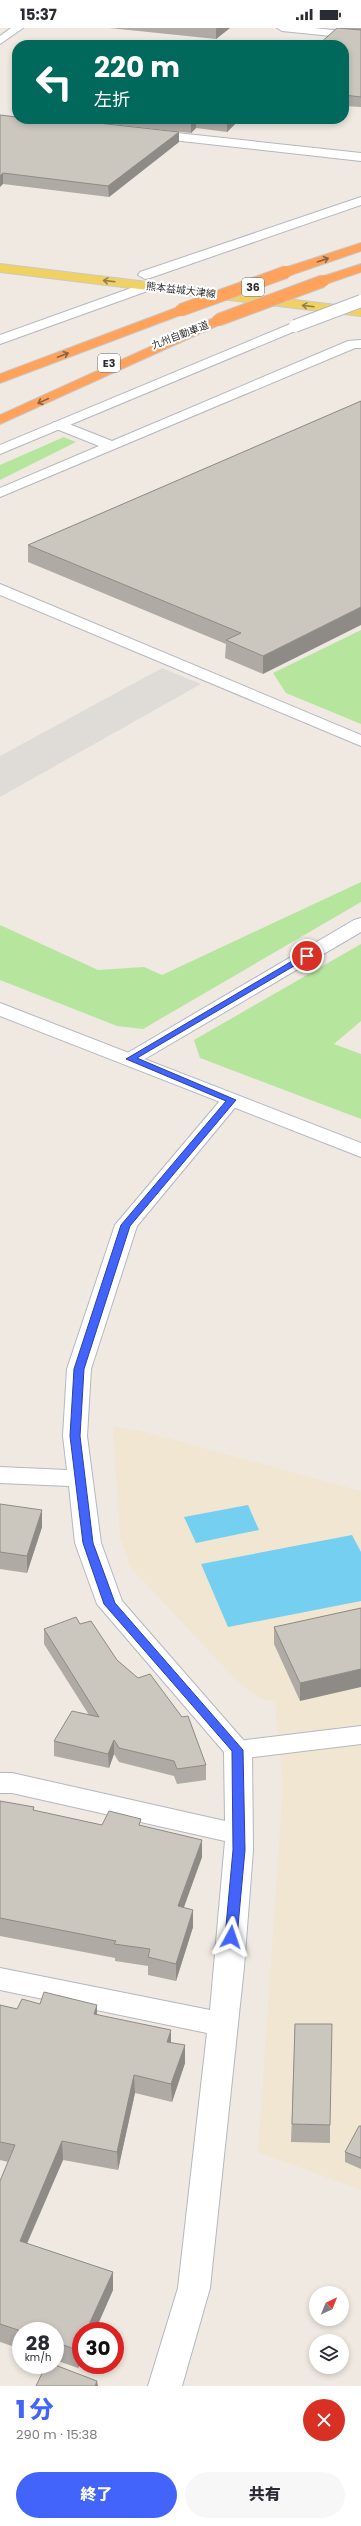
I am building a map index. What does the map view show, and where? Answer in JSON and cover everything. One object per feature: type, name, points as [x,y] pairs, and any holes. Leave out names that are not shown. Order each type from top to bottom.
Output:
[{"type":"highway","name":"九州自動車道","points":[[0,379],[181,310],[361,247]]},
{"type":"highway","name":"九州自動車道","points":[[0,406],[218,320],[361,268]]},
{"type":"highway","points":[[0,420],[218,320]]},
{"type":"main road","name":"熊本益城大津線","points":[[0,256],[146,280],[361,312]]},
{"type":"main road","name":"熊本益城大津線","points":[[0,268],[146,280],[361,301]]},
{"type":"street","points":[[0,41],[18,28]]},
{"type":"street","points":[[282,28],[361,36]]},
{"type":"street","points":[[136,133],[361,157]]},
{"type":"street","points":[[0,340],[146,280],[361,200]]},
{"type":"street","points":[[0,450],[295,326],[361,301]]},
{"type":"street","points":[[0,1009],[131,1059],[361,1151]]},
{"type":"street","points":[[165,2386],[194,2288],[222,2024],[238,1834],[238,1750],[110,1604],[88,1543],[75,1436],[79,1369],[126,1225],[231,1100]]},
{"type":"street","points":[[0,1475],[80,1479]]},
{"type":"street","points":[[0,1783],[12,1783],[238,1834]]},
{"type":"street","points":[[0,1979],[222,2024]]},
{"type":"lane","points":[[0,493],[353,344],[361,344]]},
{"type":"lane","points":[[59,425],[112,446]]},
{"type":"lane","points":[[0,590],[361,741]]},
{"type":"lane","points":[[131,1059],[361,924]]},
{"type":"lane","points":[[238,1750],[361,1735]]},
{"type":"shaded area","points":[[162,668],[201,684],[0,797],[0,756]]},
{"type":"shaded area","points":[[113,1427],[138,1430],[361,1491],[361,2190],[258,2152],[283,1787],[275,1702],[260,1698],[241,1685],[131,1568],[120,1538]]},
{"type":"green space","points":[[64,437],[76,442],[0,480],[0,465]]},
{"type":"green space","points":[[361,630],[361,724],[286,693],[273,673]]},
{"type":"green space","points":[[361,882],[361,902],[143,1029],[117,1026],[0,980],[0,925],[98,970],[144,967],[162,975]]},
{"type":"green space","points":[[361,944],[361,1021],[334,1044],[361,1054],[361,1119],[200,1058],[194,1040]]},
{"type":"water","points":[[248,1505],[259,1530],[196,1543],[184,1517]]},
{"type":"water","points":[[352,1535],[361,1552],[361,1601],[228,1627],[201,1564]]},
{"type":"building","points":[[337,28],[361,30],[361,97],[349,96],[349,40],[324,40]]},
{"type":"building","points":[[0,115],[12,116],[12,124],[107,124],[179,132],[108,186],[3,173],[0,176]]},
{"type":"building","points":[[361,401],[361,607],[263,656],[226,640],[241,633],[28,545]]},
{"type":"building","points":[[0,1504],[42,1510],[27,1556],[0,1552]]},
{"type":"building","points":[[361,1608],[361,1669],[300,1683],[274,1627]]},
{"type":"building","points":[[76,1617],[80,1624],[91,1621],[117,1660],[138,1678],[150,1674],[182,1717],[188,1716],[206,1765],[177,1769],[174,1761],[119,1748],[114,1740],[108,1754],[54,1741],[72,1711],[99,1717],[44,1629]]},
{"type":"building","points":[[0,1801],[34,1807],[33,1810],[102,1825],[109,1811],[141,1819],[139,1825],[202,1840],[178,1906],[193,1910],[176,1964],[148,1957],[150,1949],[114,1944],[116,1941],[0,1918]]},
{"type":"building","points":[[44,1992],[97,2005],[94,2014],[171,2030],[167,2042],[185,2045],[171,2084],[134,2075],[117,2152],[62,2141],[20,2241],[113,2272],[90,2322],[72,2322],[72,2348],[64,2345],[64,2322],[12,2322],[12,2328],[0,2324],[0,2181],[15,2145],[0,2142],[0,2005],[17,2009],[22,1999],[40,2004]]},
{"type":"building","points":[[295,2024],[332,2024],[330,2125],[292,2124]]},
{"type":"building","points":[[359,2126],[361,2126],[361,2158],[345,2152]]},
{"type":"building","points":[[64,2368],[72,2371],[72,2374],[79,2374],[97,2381],[95,2386],[36,2386],[42,2374],[64,2374]]},
{"type":"route","points":[[231,1937],[239,1850],[238,1750],[110,1604],[88,1543],[83,1506],[75,1436],[79,1369],[126,1225],[231,1100],[131,1059],[307,956]]}]
